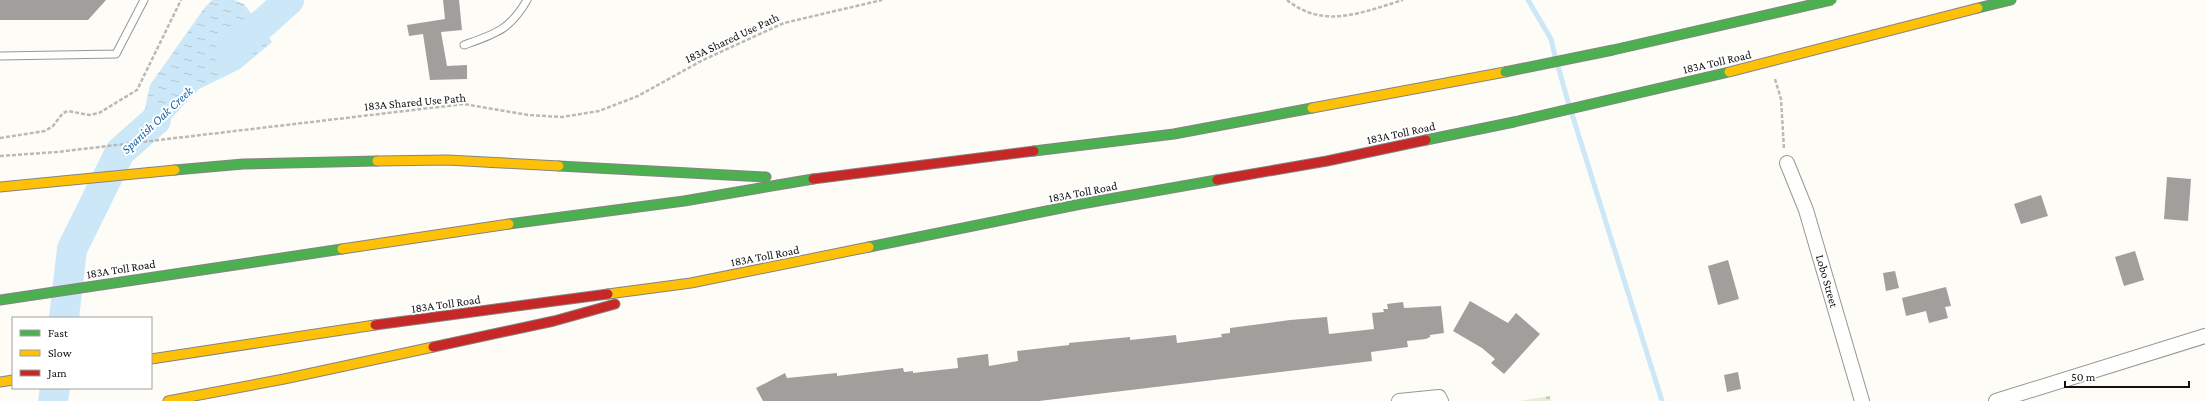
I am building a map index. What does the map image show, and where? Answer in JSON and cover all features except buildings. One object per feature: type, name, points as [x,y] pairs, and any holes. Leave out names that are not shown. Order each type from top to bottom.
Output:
[{"type":"highway","name":"183A Toll Road","points":[[0,300],[510,224],[684,201],[809,179],[1174,134],[1505,72],[1613,50],[1832,0]]},
{"type":"highway","name":"183A Toll Road","points":[[152,359],[404,321],[691,283],[1081,204],[1327,160],[1514,122],[1771,62],[2010,0]]},
{"type":"highway","points":[[0,187],[243,164],[447,160],[809,179]]},
{"type":"highway","points":[[168,401],[284,379],[554,322],[691,283]]},
{"type":"highway","points":[[0,382],[12,380]]},
{"type":"street","name":"Lobo Street","points":[[1787,163],[1806,210],[1862,401]]},
{"type":"street","points":[[1996,401],[2205,336]]},
{"type":"street","points":[[1399,401],[1440,399]]},
{"type":"lane","points":[[0,56],[116,54],[144,0]]},
{"type":"lane","points":[[464,45],[498,33],[519,15],[527,0]]},
{"type":"path","points":[[0,138],[45,131],[53,126],[63,112],[68,111],[89,115],[99,113],[137,90],[181,0]]},
{"type":"path","name":"183A Shared Use Path","points":[[0,156],[57,152],[464,104],[528,115],[556,116],[599,111],[638,96],[703,60],[784,23],[882,0]]},
{"type":"path","points":[[1287,0],[1306,13],[1333,17],[1355,14],[1403,0]]},
{"type":"path","points":[[1779,90],[1781,99],[1783,144],[1787,163]]},
{"type":"green space","points":[[1550,396],[1551,401],[1520,401]]},
{"type":"water","points":[[212,0],[234,0],[244,4],[272,42],[240,69],[199,89],[164,126],[125,152],[124,136],[144,113],[150,85],[205,7]]},
{"type":"waterway","name":"Spanish Oak Creek","points":[[229,54],[289,0]]},
{"type":"waterway","points":[[1528,0],[1551,39],[1555,56]]},
{"type":"waterway","points":[[1558,66],[1569,105]]},
{"type":"waterway","points":[[1572,114],[1662,401]]},
{"type":"waterway","name":"Spanish Oak Creek","points":[[64,317],[72,249],[120,152],[156,120]]},
{"type":"waterway","name":"Spanish Oak Creek","points":[[53,401],[55,389]]},
{"type":"traffic: fast","points":[[1505,72],[1613,50],[1832,0]]},
{"type":"traffic: fast","points":[[1978,8],[2011,0]]},
{"type":"traffic: fast","points":[[1514,122],[1729,72]]},
{"type":"traffic: fast","points":[[1034,151],[1174,134],[1312,108]]},
{"type":"traffic: fast","points":[[1426,140],[1514,122]]},
{"type":"traffic: fast","points":[[175,170],[243,164],[377,161]]},
{"type":"traffic: fast","points":[[559,166],[766,177]]},
{"type":"traffic: fast","points":[[509,224],[684,201],[813,179]]},
{"type":"traffic: fast","points":[[869,247],[1081,204],[1217,180]]},
{"type":"traffic: fast","points":[[0,300],[342,249]]},
{"type":"traffic: slow","points":[[1729,72],[1978,8]]},
{"type":"traffic: slow","points":[[1312,108],[1505,72]]},
{"type":"traffic: slow","points":[[377,161],[447,160],[559,166]]},
{"type":"traffic: slow","points":[[0,187],[175,170]]},
{"type":"traffic: slow","points":[[342,249],[509,224]]},
{"type":"traffic: slow","points":[[608,294],[691,283],[869,247]]},
{"type":"traffic: slow","points":[[152,359],[375,325]]},
{"type":"traffic: slow","points":[[168,401],[284,379],[433,347]]},
{"type":"traffic: slow","points":[[0,382],[12,380]]},
{"type":"traffic: jam","points":[[1217,180],[1327,161],[1426,140]]},
{"type":"traffic: jam","points":[[813,179],[1034,151]]},
{"type":"traffic: jam","points":[[375,325],[608,294]]},
{"type":"traffic: jam","points":[[433,347],[554,321],[615,304]]}]
